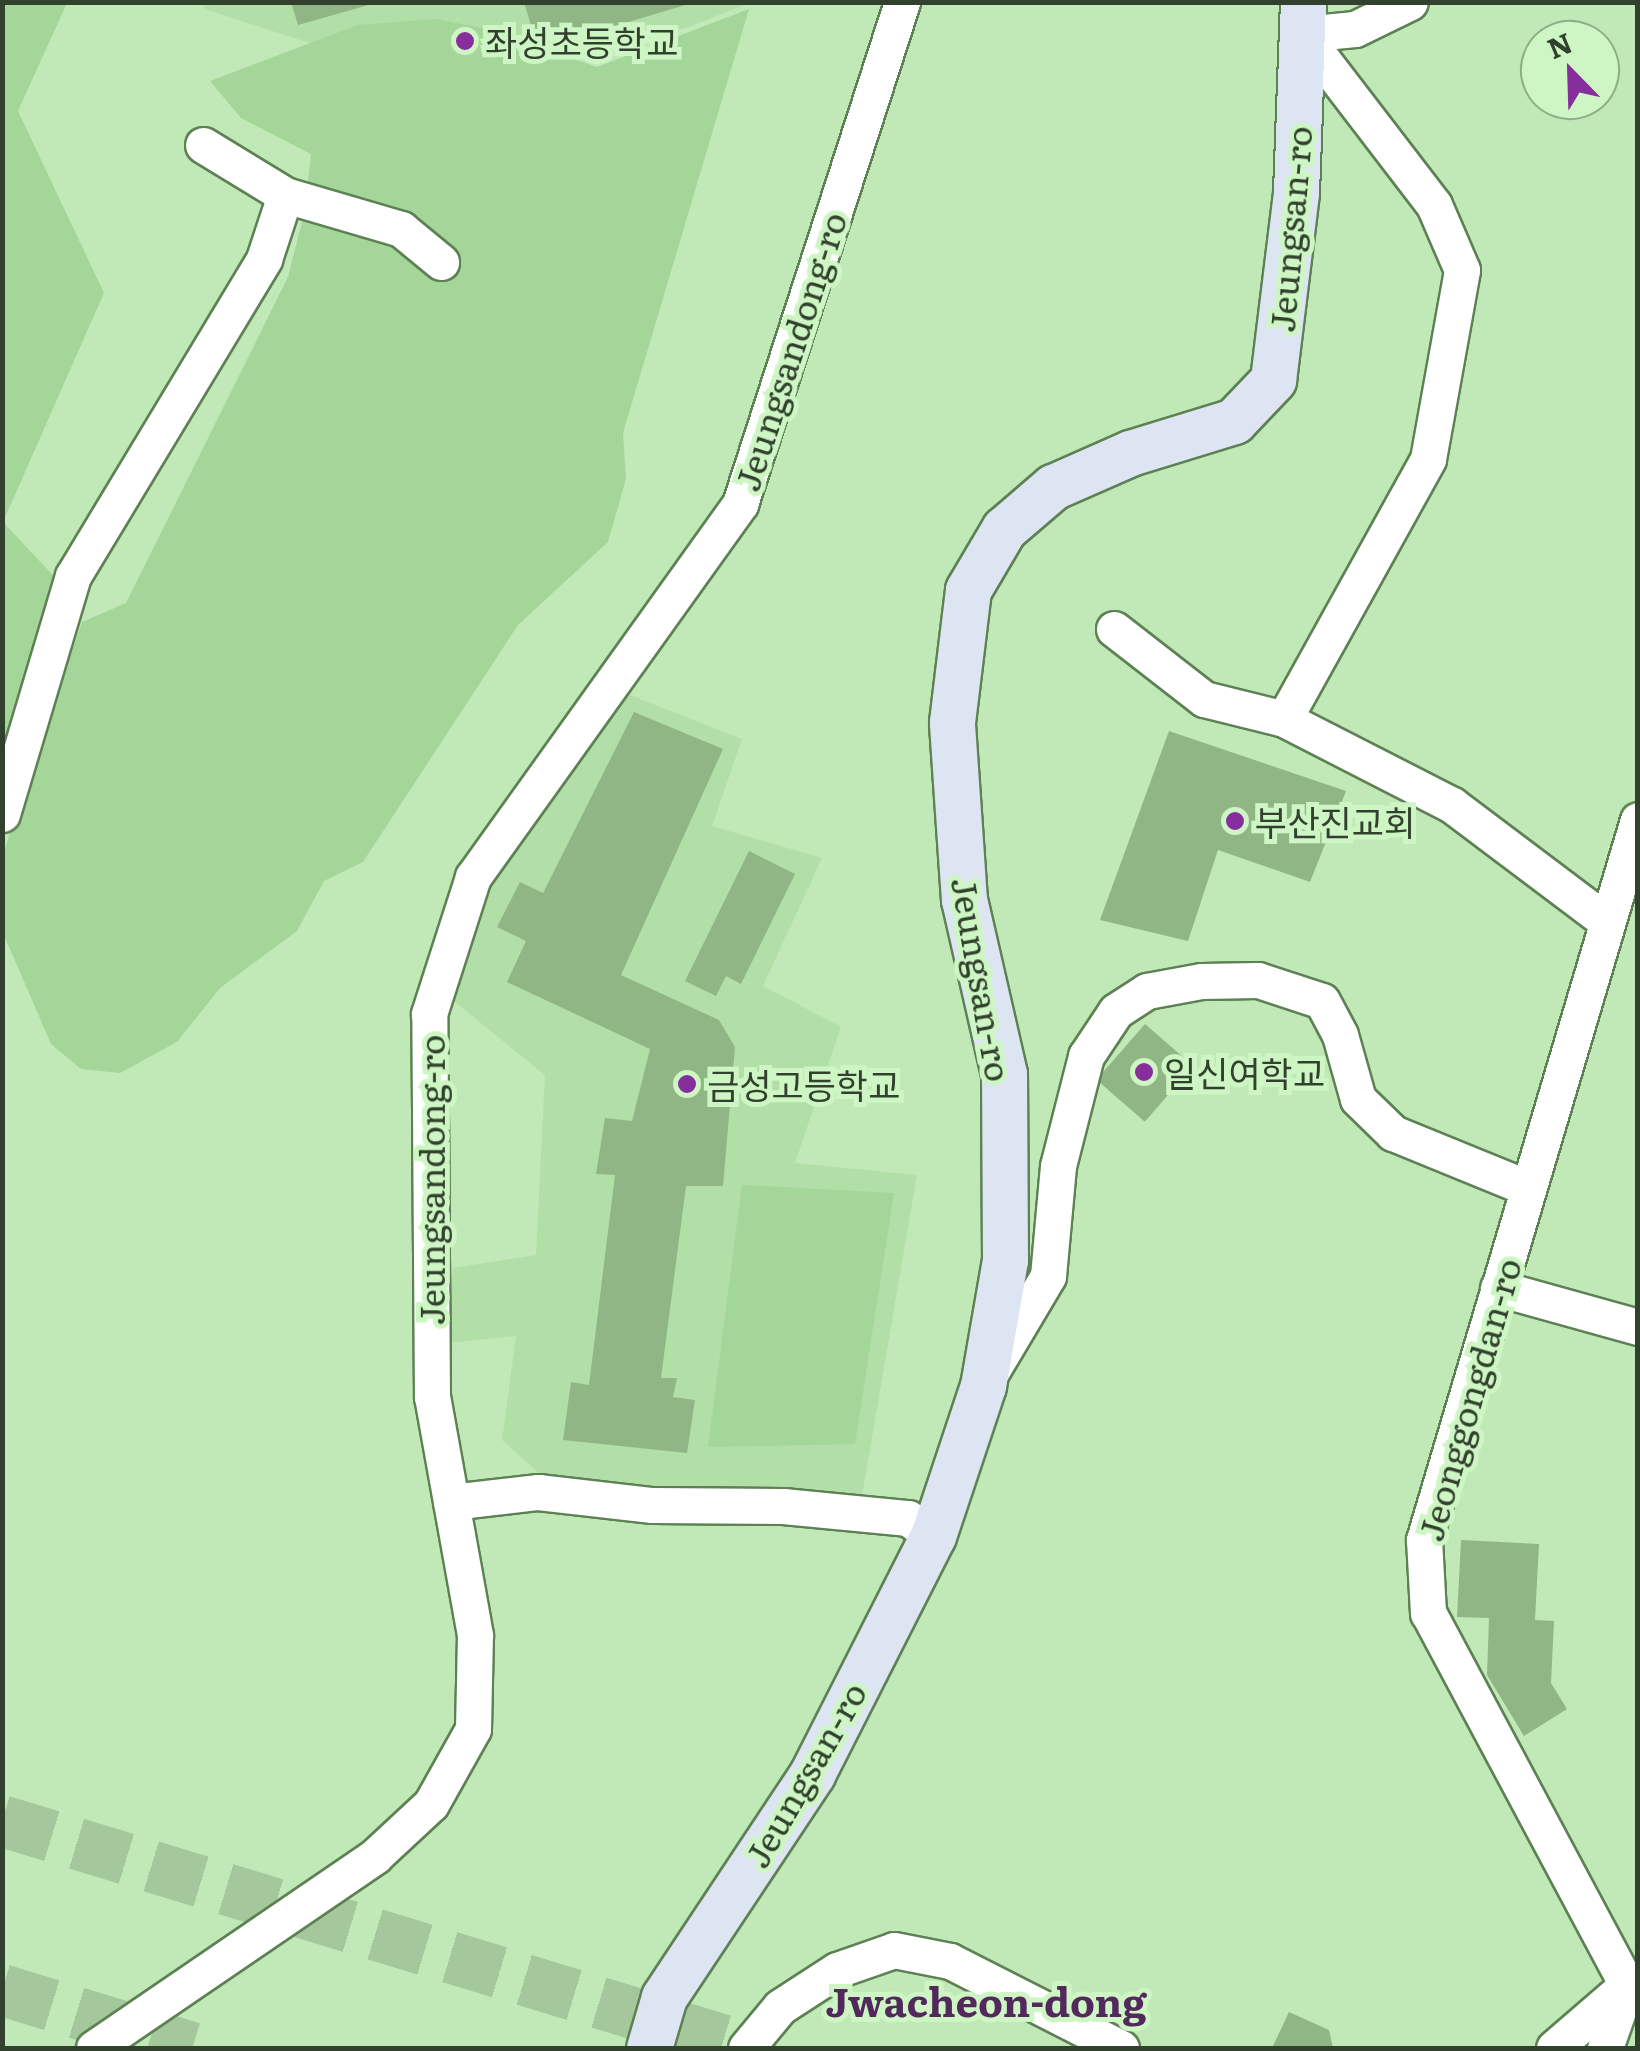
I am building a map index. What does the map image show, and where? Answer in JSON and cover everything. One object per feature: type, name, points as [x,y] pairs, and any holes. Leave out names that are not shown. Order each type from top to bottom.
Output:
[{"type":"main road","name":"Jeungsan-ro","points":[[649,2048],[664,1997],[812,1774],[933,1536],[982,1386],[1005,1260],[1004,1074],[964,900],[952,722],[960,618],[968,590],[1004,530],[1053,487],[1130,452],[1234,420],[1273,380],[1296,192],[1303,18]]},
{"type":"street","name":"Jeungsandong-ro","points":[[94,2048],[375,1856],[430,1804],[473,1730],[475,1635],[432,1398],[429,1014],[473,877],[740,504],[902,2]]},
{"type":"street","points":[[1303,18],[1355,29],[1410,2]]},
{"type":"street","points":[[1284,718],[1428,459],[1462,270],[1434,206],[1303,18]]},
{"type":"street","points":[[203,145],[285,194],[401,229],[442,262]]},
{"type":"street","points":[[2,814],[74,576],[264,259],[285,194]]},
{"type":"street","points":[[1114,630],[1204,699],[1284,718],[1452,805],[1608,922]]},
{"type":"street","name":"Jeonggongdan-ro","points":[[1632,1976],[1428,1613],[1424,1540],[1638,820]]},
{"type":"street","points":[[982,1386],[1048,1276],[1058,1166],[1086,1056],[1116,1012],[1147,991],[1201,980],[1258,980],[1322,1001],[1340,1034],[1358,1100],[1393,1133],[1528,1188]]},
{"type":"street","points":[[1498,1288],[1638,1327]]},
{"type":"street","points":[[451,1502],[538,1492],[652,1505],[783,1506],[908,1518],[933,1536]]},
{"type":"street","points":[[746,2048],[780,2007],[837,1970],[894,1950],[950,1961],[1121,2048]]},
{"type":"street","points":[[1554,2048],[1632,1976]]},
{"type":"street","points":[[1605,2048],[1632,1976]]},
{"type":"shaded area","points":[[3,3],[67,3],[18,111],[104,293],[3,522]]},
{"type":"shaded area","name":"좌성초등학교","points":[[204,3],[749,3],[686,28],[519,66],[343,54],[205,9]]},
{"type":"shaded area","points":[[749,9],[623,433],[626,479],[608,542],[518,625],[363,862],[324,881],[297,931],[220,988],[177,1042],[120,1073],[81,1069],[51,1044],[3,933],[3,854],[82,622],[126,603],[288,277],[305,210],[311,154],[241,118],[210,81],[358,25],[435,19],[483,28],[597,67]]},
{"type":"shaded area","points":[[3,522],[63,586],[3,768]]},
{"type":"shaded area","points":[[612,688],[742,739],[712,826],[822,858],[763,986],[841,1027],[795,1163],[917,1175],[861,1502],[568,1499],[502,1440],[516,1336],[448,1343],[453,1268],[536,1255],[545,1075],[450,998],[487,875]]},
{"type":"shaded area","points":[[742,1185],[894,1193],[855,1444],[708,1447]]},
{"type":"building","points":[[291,2],[372,2],[372,4],[298,25]]},
{"type":"building","points":[[524,2],[691,2],[692,3],[538,49]]},
{"type":"building","name":"금성고등학교","points":[[634,712],[723,749],[621,975],[719,1020],[735,1047],[723,1186],[686,1186],[661,1378],[677,1378],[673,1397],[695,1400],[687,1453],[563,1440],[571,1382],[589,1385],[615,1175],[596,1174],[605,1118],[632,1121],[650,1049],[507,982],[526,941],[497,927],[520,882],[543,893]]},
{"type":"building","name":"부산진교회","points":[[1169,731],[1346,791],[1310,882],[1218,850],[1188,941],[1100,920]]},
{"type":"building","points":[[749,851],[795,874],[741,984],[726,976],[716,996],[685,981]]},
{"type":"building","name":"일신여학교","points":[[1145,1024],[1193,1066],[1145,1122],[1096,1080]]},
{"type":"building","points":[[1461,1540],[1539,1544],[1535,1620],[1554,1621],[1551,1683],[1567,1709],[1524,1736],[1487,1675],[1489,1618],[1457,1617]]},
{"type":"building","points":[[1289,2012],[1329,2030],[1333,2048],[1272,2048]]},
{"type":"tunnel","points":[[2,1821],[748,2048]]},
{"type":"tunnel","points":[[2,1990],[192,2048]]},
{"type":"place","name":"좌성초등학교","points":[[465,41]]},
{"type":"place","name":"부산진교회","points":[[1235,821]]},
{"type":"place","name":"일신여학교","points":[[1144,1072]]},
{"type":"place","name":"금성고등학교","points":[[687,1084]]},
{"type":"district","name":"Jwacheon-dong","points":[[986,2000]]}]
